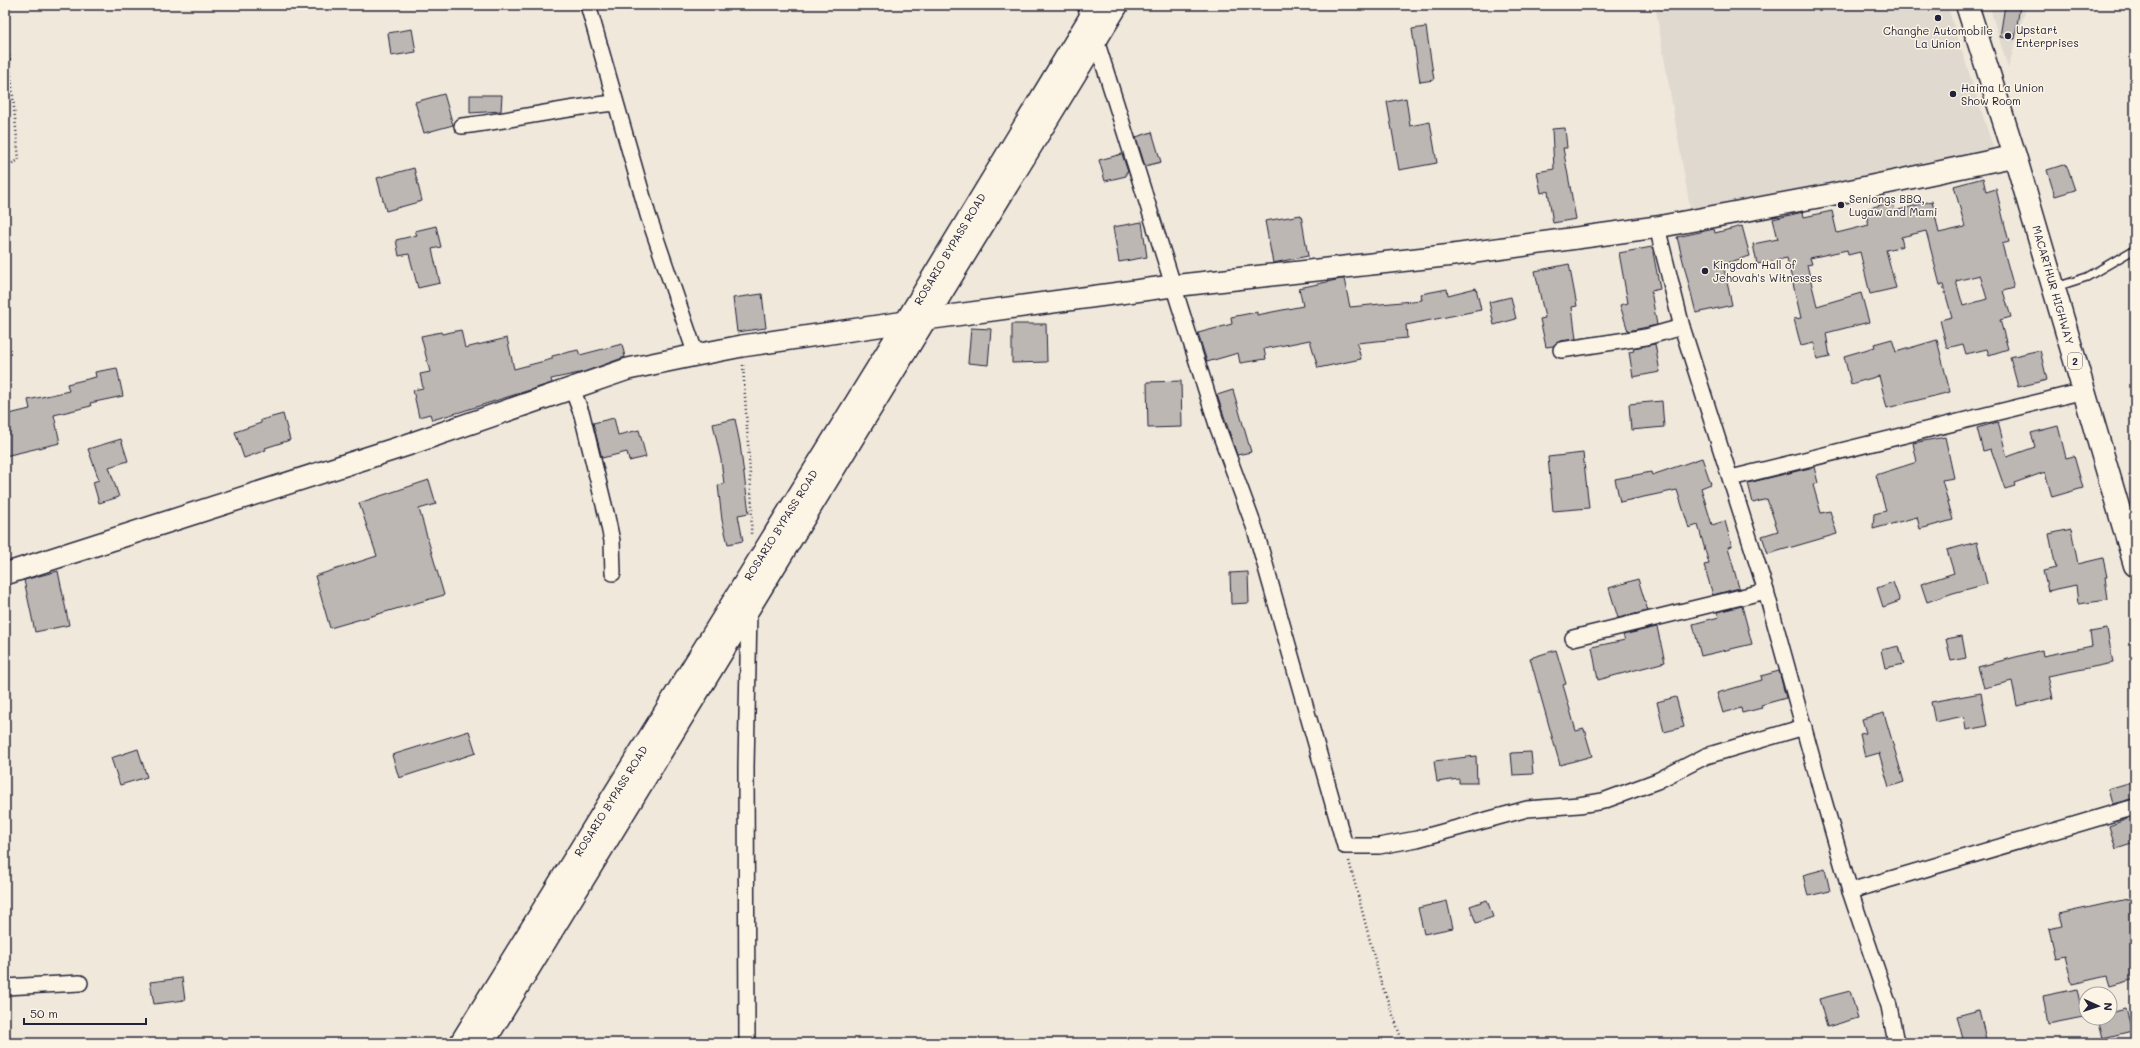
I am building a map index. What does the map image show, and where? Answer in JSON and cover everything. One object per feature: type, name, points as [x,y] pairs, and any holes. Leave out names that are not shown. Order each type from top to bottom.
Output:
[{"type":"main road","name":"ROSARIO BYPASS ROAD","points":[[461,1043],[1117,5]]},
{"type":"main road","name":"MACARTHUR HIGHWAY","points":[[1967,5],[2015,156],[2135,565]]},
{"type":"main road","name":"ROSARIO BYPASS ROAD","points":[[483,1043],[749,609],[916,321],[1090,9]]},
{"type":"street","points":[[588,5],[648,215],[696,355]]},
{"type":"street","points":[[1090,9],[1096,39],[1172,286],[1218,428],[1255,529],[1345,846],[1379,846],[1417,839],[1527,809],[1603,801],[1657,781],[1711,754],[1804,727]]},
{"type":"street","points":[[462,126],[510,120],[572,107],[615,103]]},
{"type":"street","points":[[5,574],[407,445],[628,369],[742,346],[916,321],[1172,286],[1453,255],[1657,227],[1829,195],[2015,156]]},
{"type":"street","points":[[1657,227],[1682,327],[1766,591],[1850,891],[1888,1006],[1896,1043]]},
{"type":"street","points":[[1561,350],[1646,337],[1682,327]]},
{"type":"street","points":[[572,388],[582,415],[607,517],[612,542],[612,573]]},
{"type":"street","points":[[1731,478],[2084,391]]},
{"type":"street","points":[[1573,638],[1766,591]]},
{"type":"street","points":[[747,1043],[746,767],[749,609]]},
{"type":"street","points":[[1850,891],[2135,807]]},
{"type":"street","points":[[5,987],[80,983]]},
{"type":"lane","points":[[2054,288],[2086,277],[2135,249]]},
{"type":"path","points":[[5,167],[19,160],[9,55]]},
{"type":"path","points":[[742,346],[752,506],[751,537]]},
{"type":"path","points":[[1345,846],[1380,979],[1403,1043]]},
{"type":"shaded area","points":[[1655,5],[1947,5],[1995,153],[1692,220]]},
{"type":"shaded area","name":"Upstart Enterprises","points":[[1989,5],[2027,5],[2008,68]]},
{"type":"building","points":[[2005,5],[2020,5],[2015,39],[2000,37]]},
{"type":"building","points":[[1426,27],[1434,80],[1420,82],[1412,29]]},
{"type":"building","points":[[412,29],[416,52],[391,56],[388,33]]},
{"type":"building","points":[[444,94],[453,125],[424,133],[415,102]]},
{"type":"building","points":[[470,95],[502,95],[501,111],[470,113]]},
{"type":"building","points":[[1406,98],[1410,126],[1430,122],[1437,163],[1399,170],[1387,102]]},
{"type":"building","points":[[1565,128],[1567,148],[1563,148],[1576,219],[1553,223],[1548,191],[1541,193],[1537,172],[1554,169],[1552,129]]},
{"type":"building","points":[[1152,132],[1161,162],[1145,166],[1136,137]]},
{"type":"building","points":[[1122,154],[1128,172],[1126,172],[1126,176],[1105,181],[1099,160]]},
{"type":"building","points":[[2066,164],[2075,190],[2055,196],[2047,170]]},
{"type":"building","points":[[414,168],[422,201],[386,211],[377,178]]},
{"type":"building","points":[[1983,178],[1986,192],[1996,189],[2009,242],[2002,244],[2014,288],[2003,291],[2011,317],[2000,320],[2008,349],[1989,355],[1987,349],[1966,354],[1963,344],[1947,348],[1940,320],[1952,317],[1943,285],[1940,285],[1926,231],[1901,237],[1903,246],[1886,250],[1896,288],[1870,294],[1860,252],[1848,255],[1847,250],[1810,258],[1812,264],[1807,265],[1817,306],[1861,293],[1869,322],[1826,333],[1830,357],[1817,360],[1814,343],[1801,346],[1794,319],[1801,318],[1787,258],[1757,264],[1753,244],[1778,239],[1773,219],[1803,212],[1804,217],[1832,211],[1837,233],[1869,225],[1865,209],[1893,202],[1895,211],[1932,201],[1939,233],[1965,227],[1954,186]],"holes":[[[1980,275],[1987,299],[1963,306],[1956,281]]]},
{"type":"building","points":[[1301,215],[1308,256],[1273,263],[1265,221]]},
{"type":"building","points":[[1142,222],[1147,257],[1119,262],[1113,227]]},
{"type":"building","points":[[436,226],[441,247],[432,249],[440,283],[418,288],[409,254],[399,256],[396,240],[417,235],[415,231]]},
{"type":"building","name":"Kingdom Hall of Jehovah's Witnesses","points":[[1742,226],[1750,256],[1723,264],[1732,305],[1696,313],[1677,237],[1714,229],[1715,233]]},
{"type":"building","points":[[1652,247],[1660,289],[1651,291],[1657,325],[1628,331],[1620,305],[1628,303],[1619,253]]},
{"type":"building","points":[[1569,264],[1577,306],[1572,307],[1576,339],[1560,341],[1553,346],[1546,347],[1540,319],[1545,318],[1535,271]]},
{"type":"building","points":[[1344,279],[1350,307],[1422,300],[1421,294],[1447,289],[1448,295],[1476,288],[1481,310],[1406,325],[1407,338],[1357,343],[1361,359],[1318,368],[1310,340],[1264,349],[1266,359],[1240,363],[1238,353],[1207,362],[1198,333],[1232,324],[1231,317],[1257,312],[1257,315],[1303,306],[1299,288]]},
{"type":"building","points":[[762,294],[766,328],[737,332],[733,298]]},
{"type":"building","points":[[1511,297],[1516,319],[1494,325],[1489,302]]},
{"type":"building","points":[[1012,324],[1046,324],[1047,362],[1012,363]]},
{"type":"building","points":[[971,328],[991,329],[988,365],[968,363]]},
{"type":"building","points":[[461,330],[465,348],[507,338],[514,369],[552,359],[552,356],[578,350],[580,355],[622,344],[625,357],[584,372],[551,379],[552,383],[460,412],[432,420],[430,414],[419,417],[413,390],[423,388],[420,374],[430,372],[421,336]]},
{"type":"building","points":[[1892,339],[1896,352],[1937,340],[1950,392],[1887,408],[1879,376],[1851,384],[1844,356],[1875,347],[1874,344]]},
{"type":"building","points":[[1655,344],[1660,372],[1633,377],[1629,352],[1634,351],[1633,348]]},
{"type":"building","points":[[2040,350],[2047,380],[2018,387],[2010,357]]},
{"type":"building","points":[[117,368],[123,396],[90,403],[91,406],[54,415],[60,443],[5,456],[5,415],[30,409],[28,400],[69,391],[67,384],[96,377],[95,372]]},
{"type":"building","points":[[1181,381],[1182,427],[1148,428],[1147,382]]},
{"type":"building","points":[[1233,390],[1251,452],[1237,455],[1217,395]]},
{"type":"building","points":[[1662,401],[1664,427],[1631,430],[1629,404]]},
{"type":"building","points":[[283,414],[290,440],[265,448],[266,450],[244,458],[235,432],[261,423],[261,420]]},
{"type":"building","points":[[614,418],[618,435],[639,430],[646,457],[629,461],[627,452],[602,458],[593,423]]},
{"type":"building","points":[[735,419],[740,444],[749,513],[738,515],[743,541],[728,544],[722,520],[718,485],[724,484],[721,460],[713,424]]},
{"type":"building","points":[[1998,422],[2007,457],[2035,447],[2031,433],[2058,426],[2066,458],[2074,456],[2083,488],[2052,497],[2045,472],[2014,483],[2015,486],[2005,489],[1991,449],[1983,451],[1977,428]]},
{"type":"building","points":[[1945,437],[1954,478],[1942,480],[1953,520],[1920,529],[1917,517],[1873,529],[1874,514],[1886,511],[1876,475],[1917,462],[1913,443]]},
{"type":"building","points":[[121,439],[128,461],[109,467],[119,497],[99,503],[93,482],[99,480],[88,449]]},
{"type":"building","points":[[1583,453],[1589,508],[1553,511],[1548,457]]},
{"type":"building","points":[[1702,458],[1711,484],[1701,488],[1712,525],[1725,521],[1732,546],[1728,547],[1739,588],[1713,595],[1704,565],[1709,564],[1698,525],[1689,528],[1677,490],[1620,502],[1615,479],[1651,472],[1652,475]]},
{"type":"building","points":[[1814,467],[1818,483],[1813,485],[1821,513],[1830,511],[1837,534],[1768,554],[1762,536],[1778,531],[1767,499],[1753,503],[1748,483]]},
{"type":"building","points":[[429,480],[436,504],[419,509],[444,595],[330,628],[315,576],[377,556],[359,503]]},
{"type":"building","points":[[2071,529],[2078,564],[2103,558],[2107,577],[2105,577],[2108,600],[2078,604],[2076,585],[2048,591],[2043,571],[2056,568],[2049,534]]},
{"type":"building","points":[[1977,542],[1987,584],[1927,602],[1921,584],[1954,573],[1947,550]]},
{"type":"building","points":[[58,571],[69,625],[35,632],[24,580]]},
{"type":"building","points":[[1248,572],[1249,603],[1231,604],[1230,573]]},
{"type":"building","points":[[1638,579],[1648,611],[1618,618],[1609,588]]},
{"type":"building","points":[[1893,582],[1900,601],[1883,607],[1877,588]]},
{"type":"building","points":[[1742,606],[1752,644],[1701,656],[1693,624],[1719,617],[1717,612]]},
{"type":"building","points":[[1657,627],[1665,662],[1598,680],[1592,647],[1625,640],[1623,635]]},
{"type":"building","points":[[2107,629],[2113,663],[2048,676],[2053,698],[2017,706],[2012,681],[1984,688],[1978,667],[2042,650],[2043,656],[2092,646],[2090,632]]},
{"type":"building","points":[[1962,636],[1966,658],[1951,661],[1946,639]]},
{"type":"building","points":[[1899,646],[1904,664],[1885,668],[1881,650]]},
{"type":"building","points":[[1556,650],[1566,684],[1563,685],[1576,731],[1584,729],[1592,756],[1560,765],[1530,658]]},
{"type":"building","points":[[1779,671],[1786,698],[1761,705],[1762,708],[1742,713],[1741,708],[1723,713],[1717,693],[1762,680],[1761,676]]},
{"type":"building","points":[[1981,693],[1987,726],[1966,730],[1964,716],[1935,722],[1931,702]]},
{"type":"building","points":[[1676,697],[1684,727],[1664,732],[1657,702]]},
{"type":"building","points":[[1884,713],[1904,782],[1889,787],[1879,753],[1865,757],[1860,734],[1866,733],[1862,719]]},
{"type":"building","points":[[469,731],[476,753],[399,778],[392,755]]},
{"type":"building","points":[[138,749],[147,777],[120,785],[111,758]]},
{"type":"building","points":[[1531,752],[1533,774],[1513,775],[1511,753]]},
{"type":"building","points":[[1476,756],[1477,783],[1459,783],[1459,779],[1437,782],[1434,761]]},
{"type":"building","points":[[2135,781],[2135,798],[2112,804],[2108,789]]},
{"type":"building","points":[[2135,816],[2135,843],[2116,849],[2109,826]]},
{"type":"building","points":[[1825,869],[1830,891],[1808,896],[1803,875]]},
{"type":"building","points":[[2132,898],[2135,912],[2135,979],[2110,986],[2107,976],[2072,984],[2065,956],[2056,958],[2049,929],[2062,926],[2059,914]]},
{"type":"building","points":[[1487,900],[1493,917],[1476,923],[1470,906]]},
{"type":"building","points":[[1447,901],[1453,928],[1424,934],[1418,908]]},
{"type":"building","points":[[182,978],[185,1000],[154,1004],[150,982]]},
{"type":"building","points":[[2077,989],[2078,1018],[2048,1024],[2043,996]]},
{"type":"building","points":[[1850,991],[1858,1018],[1827,1027],[1819,999]]},
{"type":"building","points":[[2126,1009],[2132,1031],[2103,1038],[2100,1026],[2118,1026],[2118,1011]]},
{"type":"building","points":[[1979,1010],[1987,1043],[1964,1043],[1957,1016]]},
{"type":"place","name":"Changhe Automobile La Union","points":[[1938,18]]},
{"type":"place","name":"Upstart Enterprises","points":[[2008,36]]},
{"type":"place","name":"Haima La Union Show Room","points":[[1953,94]]},
{"type":"place","name":"Seniongs BBQ, Lugaw and Mami","points":[[1841,205]]},
{"type":"place","name":"Kingdom Hall of Jehovah's Witnesses","points":[[1705,271]]}]
